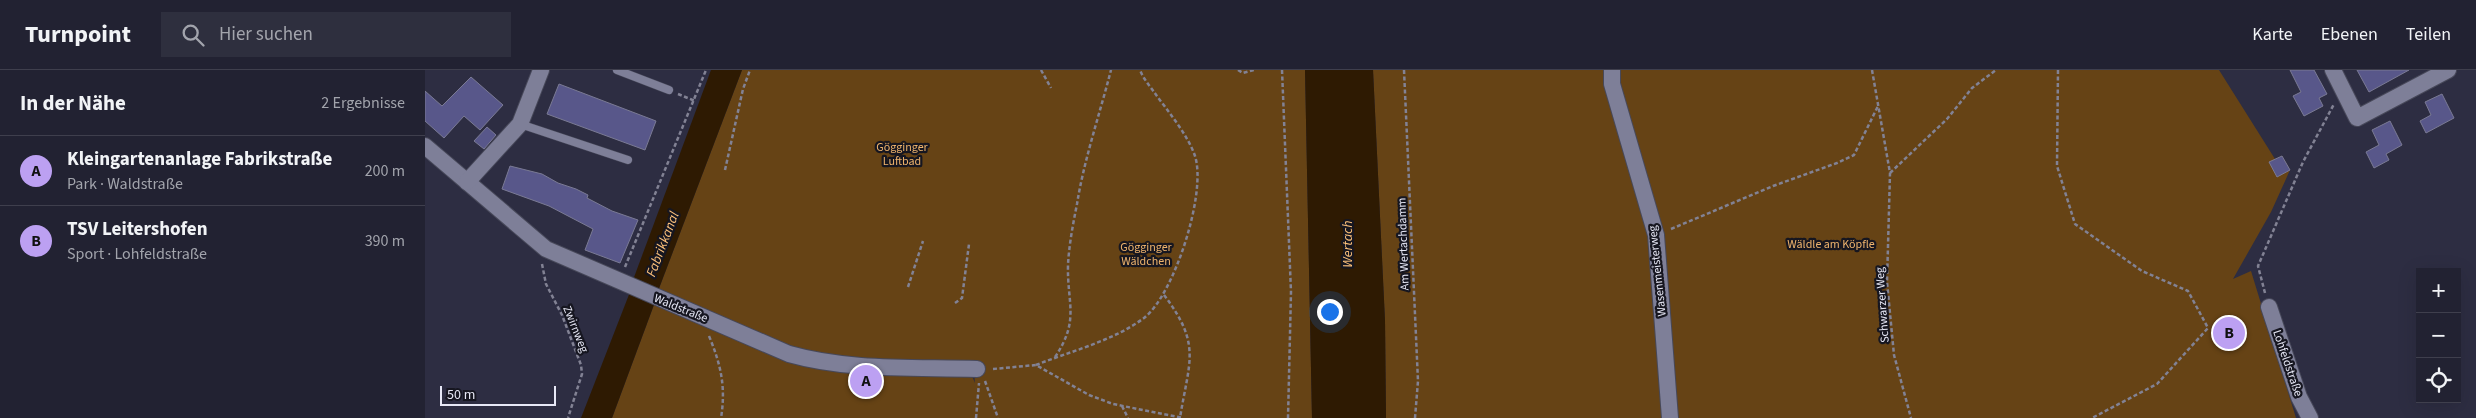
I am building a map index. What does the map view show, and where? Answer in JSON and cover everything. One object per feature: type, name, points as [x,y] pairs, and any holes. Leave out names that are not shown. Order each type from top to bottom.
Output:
[{"type":"street","points":[[467,182],[520,124],[541,70]]},
{"type":"street","name":"Wasenmeisterweg","points":[[1612,70],[1612,84],[1656,235],[1670,418]]},
{"type":"street","points":[[2333,70],[2357,118],[2448,70]]},
{"type":"street","name":"Waldstraße","points":[[425,146],[544,247],[562,258],[789,354],[812,360],[852,365],[977,370]]},
{"type":"street","name":"Lohfeldstraße","points":[[2269,307],[2299,397],[2310,418]]},
{"type":"lane","points":[[617,70],[669,90]]},
{"type":"lane","points":[[520,124],[628,160]]},
{"type":"path","points":[[623,284],[706,70]]},
{"type":"path","points":[[725,170],[743,90],[750,70]]},
{"type":"path","points":[[1041,70],[1051,88]]},
{"type":"path","points":[[1055,357],[1067,340],[1071,325],[1068,265],[1077,202],[1098,113],[1111,70]]},
{"type":"path","points":[[977,370],[1036,365],[1111,335],[1144,317],[1164,294],[1188,231],[1197,193],[1195,157],[1175,122],[1140,70]]},
{"type":"path","points":[[1238,70],[1243,73],[1254,70]]},
{"type":"path","points":[[1282,70],[1291,292],[1289,418]]},
{"type":"path","name":"Am Wertachdamm","points":[[1405,70],[1418,381],[1415,418]]},
{"type":"path","name":"Schwarzer Weg","points":[[1872,70],[1890,173],[1887,282],[1894,355],[1911,418]]},
{"type":"path","points":[[1890,173],[1947,119],[1972,88],[1996,70]]},
{"type":"path","points":[[2058,70],[2057,166],[2075,224],[2142,271],[2187,291],[2208,328],[2157,384],[2092,418]]},
{"type":"path","points":[[2269,307],[2257,266],[2303,162],[2342,89]]},
{"type":"path","points":[[669,90],[695,101]]},
{"type":"path","points":[[1656,235],[1773,186],[1837,163],[1854,154],[1878,105]]},
{"type":"path","points":[[908,287],[923,241]]},
{"type":"path","points":[[955,303],[962,298],[969,244]]},
{"type":"path","name":"Zwirnweg","points":[[544,247],[542,263],[544,278],[562,315],[582,374],[568,418]]},
{"type":"path","points":[[1036,365],[1089,395],[1122,406],[1181,418],[1191,349],[1188,335],[1164,294]]},
{"type":"path","points":[[702,316],[721,365],[723,406],[721,418]]},
{"type":"path","points":[[976,418],[979,384],[977,370]]},
{"type":"path","points":[[977,370],[986,383],[998,418]]},
{"type":"path","points":[[1122,406],[1128,418]]},
{"type":"green space","points":[[742,70],[1305,70],[1312,418],[612,418],[655,302],[662,301],[787,357],[852,368],[964,373],[972,376],[975,383],[973,361],[972,365],[812,358],[789,354],[658,291]]},
{"type":"green space","name":"Wäldle am Köpfle","points":[[1373,70],[2219,70],[2275,159],[2282,156],[2290,170],[2271,212],[2233,279],[2251,271],[2296,418],[1386,418],[1385,321]]},
{"type":"water","name":"Fabrikkanal","points":[[711,70],[742,70],[658,291],[633,280]]},
{"type":"water","name":"Wertach","points":[[1305,70],[1373,70],[1385,321],[1386,418],[1312,418]]},
{"type":"water","points":[[630,292],[655,302],[612,418],[581,418]]},
{"type":"building","points":[[2290,70],[2314,70],[2327,94],[2319,98],[2323,106],[2304,116],[2293,96],[2301,92]]},
{"type":"building","points":[[2357,70],[2409,70],[2369,92]]},
{"type":"building","points":[[471,77],[503,105],[480,130],[464,116],[444,138],[425,121],[425,91],[442,106]]},
{"type":"building","points":[[559,84],[656,121],[645,150],[547,114]]},
{"type":"building","points":[[2442,94],[2454,118],[2426,133],[2420,121],[2431,115],[2425,102]]},
{"type":"building","points":[[2390,121],[2402,145],[2386,154],[2389,160],[2374,168],[2366,152],[2379,145],[2372,130]]},
{"type":"building","points":[[487,127],[496,135],[484,149],[474,141]]},
{"type":"building","points":[[2282,156],[2290,170],[2277,177],[2269,162]]},
{"type":"building","points":[[510,166],[542,174],[558,183],[588,195],[587,198],[612,211],[638,220],[620,263],[585,250],[593,229],[549,206],[502,189]]},
{"type":"place","name":"TSV Leitershofen","points":[[2229,333]]},
{"type":"place","name":"Kleingartenanlage Fabrikstraße","points":[[866,381]]},
{"type":"park label","name":"Gögginger Luftbad","points":[[902,154]]},
{"type":"park label","name":"Gögginger Wäldchen","points":[[1146,254]]}]
